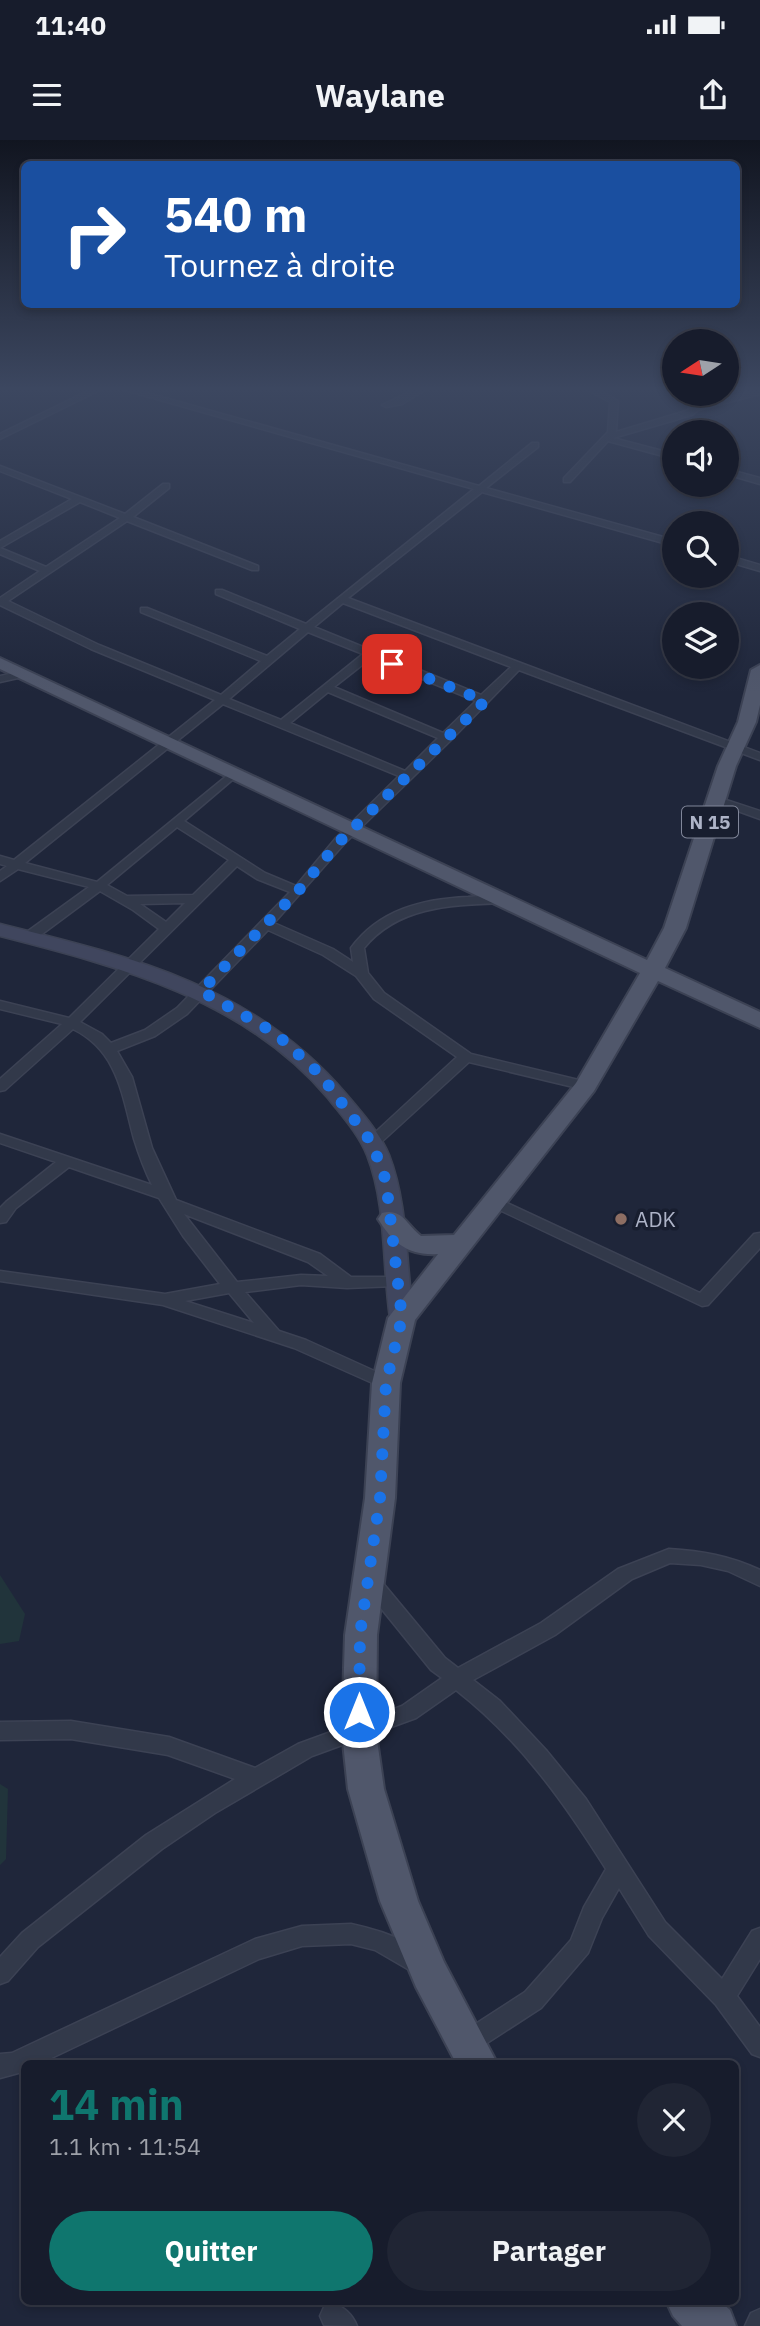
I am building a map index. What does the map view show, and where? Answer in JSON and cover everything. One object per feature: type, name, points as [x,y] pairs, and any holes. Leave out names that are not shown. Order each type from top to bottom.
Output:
[{"type":"main road","points":[[0,663],[760,1021]]},
{"type":"main road","name":"N 15","points":[[471,2054],[430,1974],[399,1901],[366,1789],[359,1733],[360,1634],[370,1581],[381,1486],[386,1383],[402,1318],[458,1243],[586,1086],[675,928],[717,800],[747,722],[759,677]]},
{"type":"main road","points":[[0,930],[130,964],[201,991],[275,1033],[338,1095],[372,1143],[386,1181],[395,1281],[402,1318]]},
{"type":"main road","points":[[391,1219],[400,1234],[423,1247],[458,1243]]},
{"type":"main road","points":[[692,2305],[714,2326]]},
{"type":"street","points":[[53,489],[255,568]]},
{"type":"street","points":[[163,489],[129,518],[0,601],[95,647],[408,776]]},
{"type":"street","points":[[0,877],[170,743],[220,698],[480,489]]},
{"type":"street","points":[[485,489],[662,540]]},
{"type":"street","points":[[0,545],[79,499]]},
{"type":"street","points":[[0,551],[45,570]]},
{"type":"street","points":[[739,562],[760,568]]},
{"type":"street","points":[[219,592],[485,701]]},
{"type":"street","points":[[341,599],[735,750],[760,757]]},
{"type":"street","points":[[144,610],[268,660]]},
{"type":"street","points":[[282,724],[369,654]]},
{"type":"street","points":[[109,1049],[163,1026],[201,991],[298,891],[321,861],[485,701],[517,666]]},
{"type":"street","points":[[0,679],[23,674]]},
{"type":"street","points":[[326,688],[447,738]]},
{"type":"street","points":[[735,750],[760,744]]},
{"type":"street","points":[[29,937],[99,886],[234,773]]},
{"type":"street","points":[[717,800],[760,815]]},
{"type":"street","points":[[177,822],[261,876],[298,891]]},
{"type":"street","points":[[0,860],[99,886],[126,900],[166,928]]},
{"type":"street","points":[[0,1087],[71,1023],[193,899],[236,860]]},
{"type":"street","points":[[126,900],[193,899]]},
{"type":"street","points":[[328,952],[358,948],[373,929],[395,915],[458,901],[502,899]]},
{"type":"street","points":[[265,925],[328,952],[361,973],[379,996],[466,1057],[586,1086]]},
{"type":"street","points":[[358,948],[361,973]]},
{"type":"street","points":[[0,1005],[71,1023],[93,1034],[109,1049],[130,1088],[143,1142],[168,1200],[187,1231],[272,1335]]},
{"type":"street","points":[[372,1143],[466,1057]]},
{"type":"street","points":[[0,1139],[68,1160],[314,1258],[347,1283]]},
{"type":"street","points":[[0,1218],[11,1205],[68,1160]]},
{"type":"street","points":[[492,1201],[702,1301],[760,1238]]},
{"type":"street","points":[[0,1276],[165,1300],[272,1335],[386,1383]]},
{"type":"street","points":[[165,1300],[234,1287],[301,1280],[347,1283],[395,1281]]},
{"type":"street","points":[[0,1973],[30,1940],[154,1842],[305,1750],[409,1713],[456,1679],[548,1629],[625,1574],[669,1556],[701,1558],[732,1565],[760,1579]]},
{"type":"street","points":[[370,1581],[438,1664],[493,1707],[539,1756],[578,1806],[657,1928],[724,1997],[760,2046]]},
{"type":"street","points":[[0,1731],[71,1730],[169,1746],[257,1778]]},
{"type":"street","points":[[471,2054],[533,2000],[580,1946],[592,1914],[618,1869]]},
{"type":"street","points":[[22,2060],[255,1950],[302,1936],[351,1934],[380,1941],[403,1953],[430,1974]]},
{"type":"street","points":[[724,1997],[760,1938]]},
{"type":"street","points":[[0,2066],[21,2061]]},
{"type":"shaded area","points":[[0,1575],[25,1614],[19,1641],[0,1644]]},
{"type":"shaded area","points":[[0,1784],[8,1789],[6,1859],[0,1865]]},
{"type":"place","name":"ADK","points":[[621,1219]]},
{"type":"route","points":[[359,1712],[360,1634],[370,1581],[380,1498],[386,1383],[402,1318],[395,1281],[386,1181],[372,1143],[320,1074],[275,1033],[201,991],[298,891],[340,841],[485,701],[392,664]]}]
